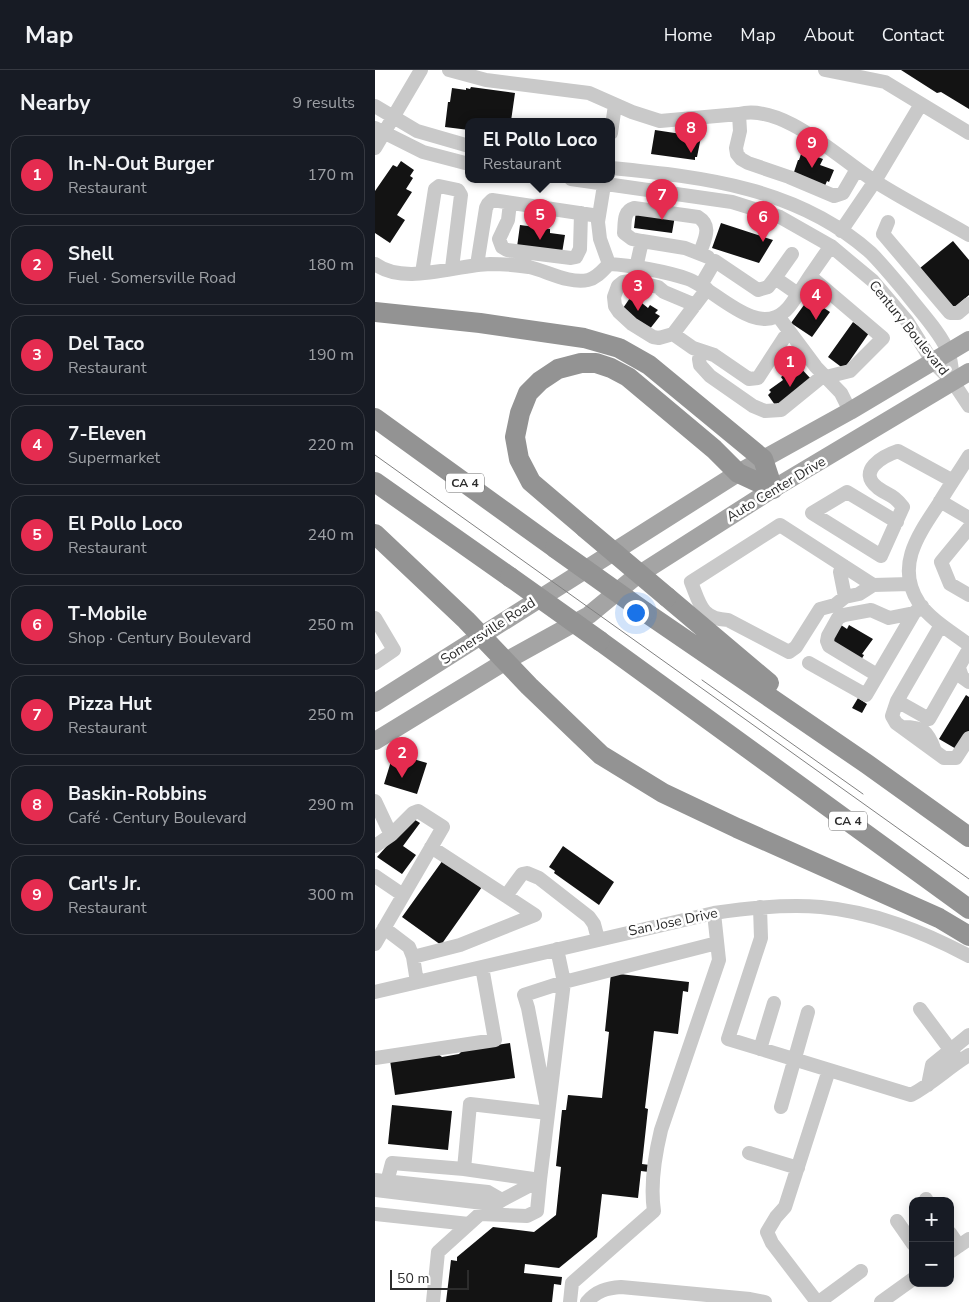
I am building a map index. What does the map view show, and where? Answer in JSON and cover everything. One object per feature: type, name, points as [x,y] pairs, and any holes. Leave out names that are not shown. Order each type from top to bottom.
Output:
[{"type":"highway","points":[[375,312],[480,323],[584,338],[619,348],[649,365],[763,459],[773,489]]},
{"type":"highway","points":[[773,489],[738,473],[714,449],[628,377],[596,363],[581,363],[558,369],[540,381],[528,393],[520,413],[515,437],[519,458],[531,482],[867,764]]},
{"type":"highway","name":"CA 4","points":[[375,418],[645,612],[867,764],[969,837]]},
{"type":"highway","name":"CA 4","points":[[375,482],[510,577],[969,909]]},
{"type":"highway","points":[[375,534],[466,620],[529,686],[601,755],[663,793],[939,918],[969,936]]},
{"type":"main road","points":[[738,473],[850,411],[969,340]]},
{"type":"main road","name":"Auto Center Drive","points":[[506,661],[589,614],[635,578],[773,489],[969,372]]},
{"type":"main road","name":"Somersville Road","points":[[375,704],[738,473]]},
{"type":"main road","points":[[375,741],[506,661]]},
{"type":"street","points":[[375,148],[379,131],[393,118],[421,70]]},
{"type":"street","points":[[449,70],[486,80],[589,93],[615,105],[660,121],[748,112],[773,116],[807,133],[875,181],[969,235]]},
{"type":"street","points":[[825,70],[885,82],[969,133]]},
{"type":"street","points":[[841,231],[875,181],[921,104]]},
{"type":"street","points":[[613,118],[615,105]]},
{"type":"street","points":[[375,106],[417,131],[465,145]]},
{"type":"street","points":[[739,114],[740,131],[737,154],[744,161],[789,177],[830,196],[843,193],[857,169]]},
{"type":"street","points":[[379,131],[423,152],[465,163]]},
{"type":"street","name":"Century Boulevard","points":[[615,168],[712,180],[754,190],[795,204],[841,231],[871,253],[897,282],[939,336],[948,352],[953,382]]},
{"type":"street","points":[[604,183],[599,216],[601,239],[609,264]]},
{"type":"street","name":"Century Boulevard","points":[[615,183],[732,202],[780,217],[831,246],[873,281],[907,321],[932,361],[953,382]]},
{"type":"street","points":[[422,273],[435,189],[439,186],[457,190],[461,195],[452,268]]},
{"type":"street","points":[[477,265],[488,204],[492,200],[599,216]]},
{"type":"street","points":[[510,203],[507,220],[499,239],[502,247],[507,250],[575,257],[580,249],[581,214]]},
{"type":"street","points":[[700,253],[707,226],[698,217],[634,208],[629,209],[626,214],[623,233],[632,239],[685,248],[700,253],[758,290],[769,287],[791,254]]},
{"type":"street","points":[[888,222],[883,234],[950,313],[958,313],[969,304]]},
{"type":"street","points":[[636,268],[642,241]]},
{"type":"street","points":[[609,264],[686,279],[704,287],[741,313],[757,319],[778,316],[785,312],[831,246]]},
{"type":"street","points":[[695,305],[664,292],[658,287],[632,281],[623,282],[616,290],[614,296],[615,306],[632,324],[653,337],[659,338],[673,334],[695,305],[715,261]]},
{"type":"street","points":[[375,264],[380,268],[411,275],[452,268],[501,264],[527,267],[577,280],[589,280],[609,264]]},
{"type":"street","points":[[703,351],[699,359],[701,365],[711,376],[753,406],[765,411],[781,410],[825,376],[850,371],[883,338],[810,276]]},
{"type":"street","points":[[775,278],[798,294]]},
{"type":"street","points":[[778,316],[825,376],[841,393],[850,411]]},
{"type":"street","points":[[673,334],[693,348],[714,355],[749,379],[758,378],[784,338],[790,333]]},
{"type":"street","points":[[953,382],[969,406]]},
{"type":"street","points":[[897,522],[847,492],[812,513],[881,556],[897,522],[903,507],[890,494],[878,488],[871,480],[870,472],[874,464],[885,456],[899,451],[953,481]]},
{"type":"street","points":[[969,456],[917,537],[911,552],[910,584],[918,609],[969,645]]},
{"type":"street","points":[[940,501],[969,518]]},
{"type":"street","points":[[873,585],[780,525],[691,582],[703,612],[717,620],[728,620],[789,652],[796,647],[820,608],[835,605],[845,597],[859,594],[873,585],[910,584]]},
{"type":"street","points":[[969,528],[941,562],[950,584],[969,595]]},
{"type":"street","points":[[884,549],[911,552]]},
{"type":"street","points":[[844,566],[840,572],[845,597]]},
{"type":"street","points":[[809,663],[866,695],[918,609]]},
{"type":"street","points":[[877,675],[829,646],[828,636],[838,618],[844,614],[871,610],[889,618],[918,609]]},
{"type":"street","points":[[375,618],[394,650],[375,664]]},
{"type":"street","points":[[941,625],[897,701],[892,716],[896,723],[944,758],[956,758],[969,738]]},
{"type":"street","points":[[897,701],[929,719],[969,649]]},
{"type":"street","points":[[959,668],[962,676],[969,682]]},
{"type":"street","points":[[375,801],[391,835]]},
{"type":"street","points":[[375,846],[391,835],[413,813],[419,811],[443,827],[375,944]]},
{"type":"street","points":[[413,958],[460,945],[535,915],[431,848]]},
{"type":"street","points":[[506,896],[523,874],[527,873],[539,878],[589,917],[594,924],[598,939]]},
{"type":"street","points":[[375,876],[403,895]]},
{"type":"street","points":[[760,907],[761,938],[728,1039],[911,1095],[928,1085],[932,1065],[959,1055],[969,1035]]},
{"type":"street","name":"San Jose Drive","points":[[375,992],[714,913],[760,907],[820,907],[861,913],[901,924],[969,956]]},
{"type":"street","points":[[570,1302],[572,1283],[654,1211],[652,1200],[659,1137],[668,1104],[698,1024],[719,960],[714,913]]},
{"type":"street","points":[[384,928],[409,947],[417,982]]},
{"type":"street","points":[[548,1113],[524,995],[564,982],[717,943]]},
{"type":"street","points":[[480,1214],[527,1216],[537,1211],[564,982],[557,949]]},
{"type":"street","points":[[375,1058],[495,1040],[482,967]]},
{"type":"street","points":[[760,1048],[774,1003]]},
{"type":"street","points":[[920,1009],[959,1055]]},
{"type":"street","points":[[781,1107],[808,1012]]},
{"type":"street","points":[[829,1070],[785,1207],[767,1232],[771,1243],[818,1302],[861,1271]]},
{"type":"street","points":[[464,1169],[470,1104],[548,1113]]},
{"type":"street","points":[[749,1153],[798,1168]]},
{"type":"street","points":[[502,1200],[488,1192],[381,1181],[392,1163],[464,1169],[540,1180]]},
{"type":"street","points":[[433,1302],[438,1252],[480,1214],[540,1180]]},
{"type":"street","points":[[375,1190],[483,1203],[502,1200]]},
{"type":"street","points":[[375,1214],[469,1224]]},
{"type":"street","points":[[897,1221],[912,1242]]},
{"type":"street","points":[[881,1302],[909,1282]]},
{"type":"street","points":[[587,1302],[598,1292],[608,1288],[621,1287],[765,1302]]},
{"type":"building","points":[[901,70],[969,70],[969,109],[941,92],[937,93]]},
{"type":"building","points":[[471,87],[515,93],[511,118],[465,118],[465,130],[445,127],[452,88],[470,89]]},
{"type":"building","points":[[655,130],[701,137],[695,160],[651,154]]},
{"type":"building","points":[[805,152],[823,159],[820,165],[834,170],[824,188],[792,178],[801,154],[804,155]]},
{"type":"building","points":[[401,161],[414,170],[410,176],[413,178],[406,189],[412,192],[397,215],[405,220],[390,243],[375,233],[375,191],[393,165],[397,167]]},
{"type":"building","points":[[636,211],[675,216],[672,233],[634,228]]},
{"type":"building","points":[[721,223],[773,240],[759,263],[712,248]]},
{"type":"building","points":[[520,225],[550,229],[550,233],[565,235],[562,253],[517,247]]},
{"type":"building","points":[[953,241],[969,260],[969,295],[954,308],[920,268]]},
{"type":"building","points":[[632,295],[648,308],[650,305],[658,310],[655,313],[660,316],[649,330],[621,311]]},
{"type":"building","points":[[809,298],[830,312],[812,337],[791,323]]},
{"type":"building","points":[[853,322],[869,333],[844,369],[828,357]]},
{"type":"building","points":[[797,364],[811,379],[779,404],[775,405],[768,395],[771,392],[769,390],[783,380],[781,377]]},
{"type":"building","points":[[841,625],[847,629],[849,625],[873,639],[862,654],[864,655],[861,660],[831,642]]},
{"type":"building","points":[[966,695],[969,697],[969,731],[958,750],[939,739]]},
{"type":"building","points":[[858,698],[867,704],[862,713],[852,708]]},
{"type":"building","points":[[403,756],[427,763],[417,794],[384,784],[392,758]]},
{"type":"building","points":[[412,818],[420,823],[403,846],[416,855],[402,874],[377,857]]},
{"type":"building","points":[[563,846],[614,882],[599,905],[554,873],[555,871],[549,867]]},
{"type":"building","points":[[443,860],[482,887],[441,945],[402,917]]},
{"type":"building","points":[[611,973],[689,982],[688,992],[683,991],[678,1034],[654,1031],[645,1108],[648,1109],[642,1164],[650,1165],[649,1172],[641,1171],[638,1198],[602,1194],[597,1237],[559,1268],[525,1264],[524,1273],[562,1277],[561,1285],[554,1284],[552,1302],[446,1302],[451,1260],[457,1261],[457,1257],[493,1227],[534,1232],[556,1215],[561,1167],[556,1166],[562,1110],[566,1110],[568,1095],[602,1098],[609,1032],[605,1031]]},
{"type":"building","points":[[510,1043],[515,1078],[395,1095],[390,1060],[438,1054],[442,1057],[459,1054],[463,1050]]},
{"type":"building","points":[[392,1105],[452,1111],[448,1150],[388,1144]]},
{"type":"tram line","points":[[375,455],[969,879]]},
{"type":"tram line","points":[[702,680],[863,794]]},
{"type":"place","name":"Baskin-Robbins","points":[[691,153]]},
{"type":"place","name":"Carl's Jr.","points":[[812,168]]},
{"type":"place","name":"Pizza Hut","points":[[662,220]]},
{"type":"place","name":"El Pollo Loco","points":[[540,240]]},
{"type":"place","name":"T-Mobile","points":[[763,242]]},
{"type":"place","name":"Del Taco","points":[[638,311]]},
{"type":"place","name":"7-Eleven","points":[[816,320]]},
{"type":"place","name":"In-N-Out Burger","points":[[790,387]]},
{"type":"place","name":"Shell","points":[[402,778]]}]
